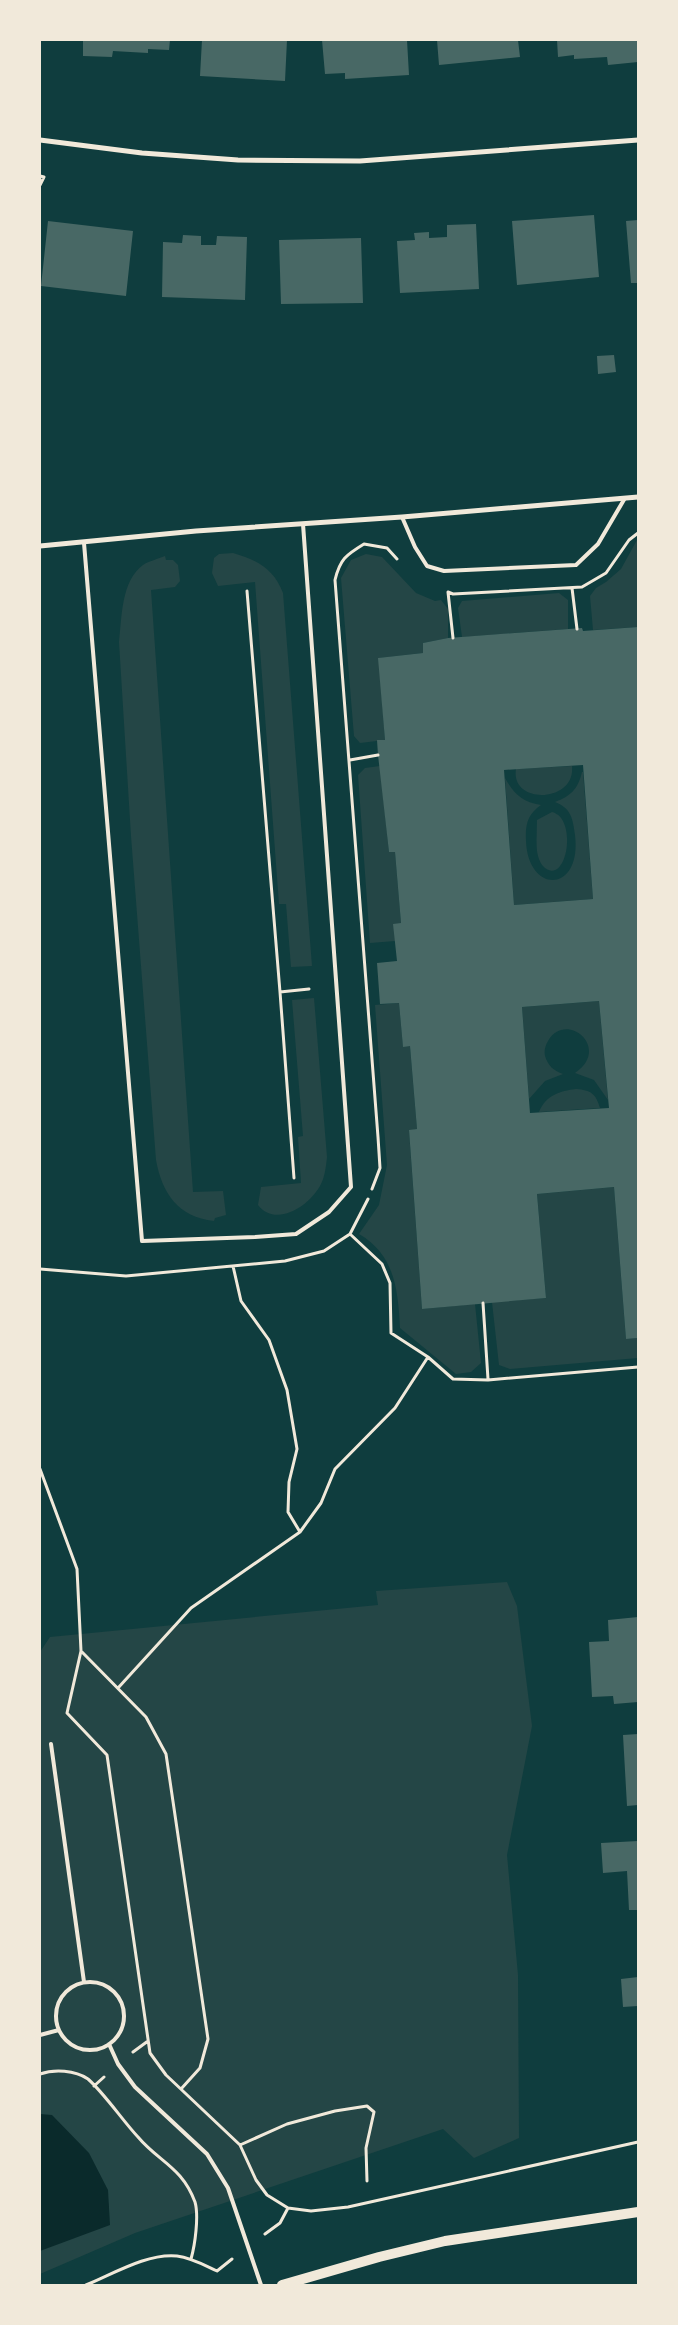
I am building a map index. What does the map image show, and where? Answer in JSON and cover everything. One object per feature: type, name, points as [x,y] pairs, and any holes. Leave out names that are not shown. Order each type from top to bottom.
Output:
[{"type":"main road","points":[[282,2285],[379,2257],[445,2241],[638,2212]]},
{"type":"street","points":[[40,140],[142,153],[238,160],[360,161],[638,140]]},
{"type":"street","points":[[40,546],[196,531],[402,517],[638,496]]},
{"type":"lane","points":[[402,517],[415,547],[427,566],[444,571],[576,565],[598,544],[625,498]]},
{"type":"lane","points":[[84,543],[142,1241],[296,1234],[329,1212],[351,1187],[304,524]]},
{"type":"lane","points":[[51,1744],[84,1982]]},
{"type":"lane","points":[[84,1982],[108,1987],[122,2005],[123,2025],[118,2036],[99,2050],[83,2050],[72,2046],[59,2030],[56,2010],[60,1998],[68,1989],[84,1982]]},
{"type":"lane","points":[[40,2035],[59,2030]]},
{"type":"lane","points":[[109,2044],[118,2064],[135,2087],[206,2154],[228,2188],[261,2285]]},
{"type":"path","points":[[40,176],[44,177],[40,185]]},
{"type":"path","points":[[441,590],[453,594],[582,587],[606,573],[629,540],[638,533]]},
{"type":"path","points":[[40,1269],[126,1276],[285,1261],[324,1252],[350,1234],[369,1198],[380,1168],[335,580],[338,567],[346,555],[364,544],[387,548],[399,560]]},
{"type":"path","points":[[572,588],[577,628]]},
{"type":"path","points":[[247,591],[294,1178]]},
{"type":"path","points":[[448,592],[454,638]]},
{"type":"path","points":[[350,760],[378,755]]},
{"type":"path","points":[[280,992],[309,989]]},
{"type":"path","points":[[350,1234],[382,1264],[390,1283],[391,1333],[428,1358],[453,1379],[488,1380],[638,1367]]},
{"type":"path","points":[[232,1266],[241,1301],[269,1340],[288,1390],[297,1449],[289,1482],[288,1512],[300,1532]]},
{"type":"path","points":[[483,1303],[488,1380]]},
{"type":"path","points":[[118,1688],[191,1608],[300,1532],[321,1503],[335,1469],[395,1408],[428,1358]]},
{"type":"path","points":[[40,1470],[77,1569],[81,1651],[67,1713],[107,1756],[150,2053],[166,2075],[240,2145],[256,2180],[268,2195],[288,2208],[311,2211],[348,2207],[638,2142]]},
{"type":"path","points":[[81,1651],[146,1717],[166,1754],[208,2039],[200,2068],[182,2089]]},
{"type":"path","points":[[40,2074],[48,2071],[72,2072],[87,2079],[140,2140],[179,2173],[195,2204],[196,2244],[191,2259]]},
{"type":"path","points":[[240,2145],[287,2124],[335,2111],[367,2106],[374,2112],[366,2148],[367,2181]]},
{"type":"path","points":[[86,2285],[142,2262],[162,2256],[191,2259],[217,2271],[280,2223],[288,2208]]},
{"type":"shaded area","points":[[637,540],[638,627],[593,630],[590,596],[596,588],[621,569]]},
{"type":"shaded area","points":[[233,553],[257,562],[264,567],[275,578],[283,593],[312,966],[291,967],[286,904],[279,904],[255,582],[218,586],[212,573],[214,558],[219,554]]},
{"type":"shaded area","points":[[366,554],[382,557],[416,593],[435,601],[441,600],[448,609],[448,638],[423,643],[423,653],[379,658],[385,740],[360,743],[354,736],[341,578],[351,560]]},
{"type":"shaded area","points":[[165,556],[166,560],[173,560],[178,565],[180,581],[175,587],[151,590],[193,1192],[223,1191],[226,1215],[215,1218],[214,1221],[201,1219],[181,1209],[167,1193],[156,1160],[131,836],[119,642],[122,611],[130,580],[136,572],[143,565]]},
{"type":"shaded area","points":[[559,593],[568,600],[568,629],[462,637],[458,608],[462,601]]},
{"type":"shaded area","points":[[380,766],[389,852],[395,852],[401,923],[395,941],[370,943],[358,775],[365,768]]},
{"type":"shaded area","points":[[572,766],[570,778],[564,787],[554,793],[532,794],[523,789],[517,781],[516,769]]},
{"type":"shaded area","points":[[582,772],[593,899],[514,905],[505,778],[519,796],[529,802],[541,805],[530,816],[526,829],[526,841],[529,858],[535,871],[544,878],[554,880],[563,877],[571,868],[575,854],[575,835],[572,819],[565,807],[555,802],[573,791]]},
{"type":"shaded area","points":[[552,812],[560,817],[565,826],[567,837],[564,859],[559,867],[553,871],[545,868],[537,853],[537,820]]},
{"type":"shaded area","points":[[314,998],[327,1157],[325,1171],[321,1184],[309,1200],[292,1211],[274,1215],[265,1212],[258,1205],[261,1187],[301,1183],[298,1137],[303,1136],[292,1000]]},
{"type":"shaded area","points":[[599,1001],[608,1100],[594,1080],[575,1073],[585,1063],[589,1053],[587,1044],[582,1036],[574,1031],[565,1029],[556,1032],[545,1047],[546,1060],[554,1070],[563,1074],[545,1081],[529,1099],[522,1007]]},
{"type":"shaded area","points":[[399,1003],[403,1046],[410,1046],[417,1129],[409,1131],[422,1309],[475,1304],[481,1363],[471,1372],[456,1374],[400,1328],[396,1287],[387,1263],[380,1252],[359,1234],[379,1205],[387,1165],[375,1005]]},
{"type":"shaded area","points":[[576,1089],[586,1090],[595,1096],[600,1108],[539,1112],[545,1102],[554,1095]]},
{"type":"shaded area","points":[[614,1187],[626,1339],[638,1338],[638,1358],[510,1369],[499,1365],[492,1302],[546,1298],[537,1194]]},
{"type":"shaded area","points":[[507,1582],[517,1606],[532,1726],[507,1855],[518,1975],[519,2138],[474,2158],[443,2129],[135,2233],[40,2274],[40,1652],[50,1637],[378,1605],[376,1591]]},
{"type":"shaded area","points":[[40,2114],[52,2115],[89,2153],[108,2190],[110,2225],[40,2251]]},
{"type":"building","points":[[83,40],[170,40],[169,50],[148,49],[148,53],[113,51],[112,57],[83,56]]},
{"type":"building","points":[[202,40],[287,40],[285,81],[200,76]]},
{"type":"building","points":[[322,40],[407,40],[409,75],[345,79],[345,73],[325,74]]},
{"type":"building","points":[[437,40],[518,40],[520,57],[439,65]]},
{"type":"building","points":[[557,40],[638,40],[638,62],[608,65],[607,57],[574,59],[574,55],[558,57]]},
{"type":"building","points":[[594,215],[599,277],[517,285],[512,221]]},
{"type":"building","points":[[638,220],[638,283],[631,283],[626,221]]},
{"type":"building","points":[[48,221],[133,231],[126,296],[41,286]]},
{"type":"building","points":[[476,224],[479,289],[400,293],[397,241],[415,240],[414,233],[429,232],[429,238],[447,237],[447,225]]},
{"type":"building","points":[[183,235],[201,236],[201,245],[216,245],[217,236],[247,237],[245,300],[162,297],[163,242],[182,243]]},
{"type":"building","points":[[361,238],[363,303],[281,304],[279,240]]},
{"type":"building","points":[[614,355],[616,372],[598,374],[597,356]]},
{"type":"building","points":[[638,627],[638,1338],[626,1339],[614,1187],[537,1194],[546,1298],[422,1309],[409,1130],[417,1129],[410,1046],[403,1047],[399,1003],[380,1004],[377,963],[397,961],[393,924],[401,923],[395,852],[389,852],[378,755],[377,740],[385,740],[378,658],[423,653],[423,643],[448,638],[582,628],[583,631]],"holes":[[[583,765],[593,899],[514,905],[504,770]],[[599,1001],[609,1108],[530,1113],[522,1007]]]},
{"type":"building","points":[[638,1617],[638,1702],[614,1704],[613,1696],[592,1697],[589,1642],[609,1641],[608,1620]]},
{"type":"building","points":[[638,1734],[638,1805],[627,1806],[623,1735]]},
{"type":"building","points":[[638,1841],[638,1910],[629,1910],[627,1871],[603,1873],[601,1843]]},
{"type":"building","points":[[638,1977],[638,2006],[623,2007],[621,1979]]}]
